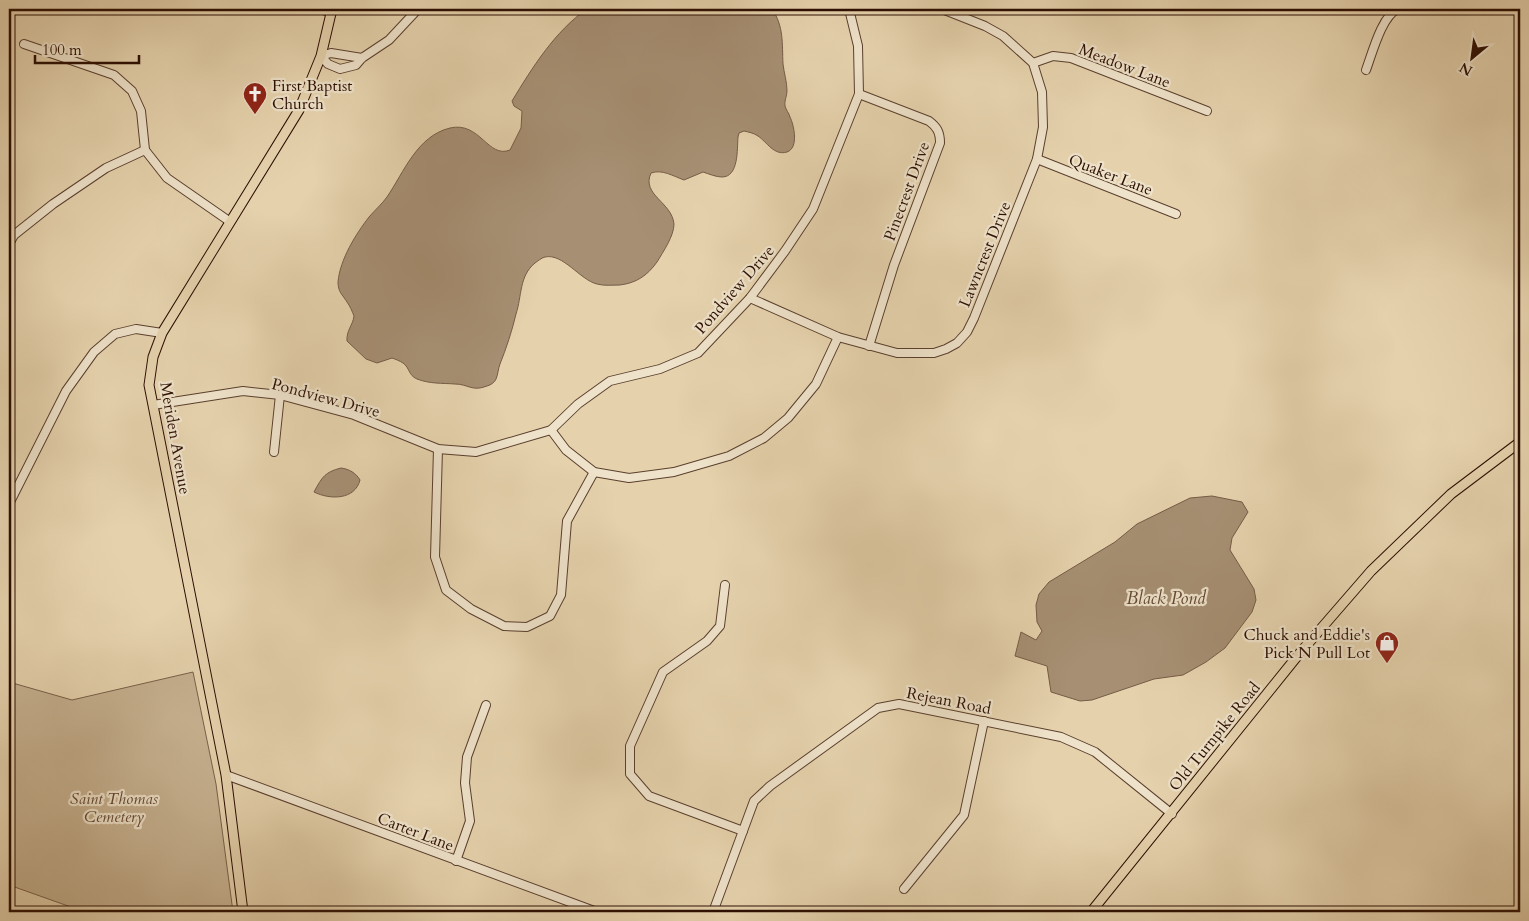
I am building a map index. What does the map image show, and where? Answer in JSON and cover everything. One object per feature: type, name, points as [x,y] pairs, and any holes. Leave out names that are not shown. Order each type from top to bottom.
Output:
[{"type":"main road","name":"Meriden Avenue","points":[[243,912],[226,774],[149,385],[152,357],[162,333],[229,221],[299,110],[321,56],[332,11]]},
{"type":"main road","name":"Old Turnpike Road","points":[[1091,912],[1172,814],[1299,654],[1371,571],[1451,494],[1520,442]]},
{"type":"street","points":[[320,9],[332,11]]},
{"type":"street","points":[[362,58],[330,53],[321,56],[328,64],[340,69],[356,65],[362,58],[389,40],[418,9]]},
{"type":"street","name":"Pondview Drive","points":[[153,405],[242,391],[280,395],[354,415],[438,448],[476,452],[551,430],[578,404],[610,381],[660,369],[698,353],[750,298],[786,251],[813,209],[859,94],[858,46],[849,9]]},
{"type":"street","name":"Lawncrest Drive","points":[[750,298],[838,337],[897,353],[934,353],[957,343],[967,332],[1037,159],[1043,127],[1042,92],[1033,64],[1003,36],[985,26],[942,9]]},
{"type":"street","points":[[1366,70],[1385,22],[1392,11],[1398,9]]},
{"type":"street","points":[[24,44],[114,75],[132,91],[141,111],[145,150],[167,178],[229,221]]},
{"type":"street","name":"Meadow Lane","points":[[1033,64],[1053,56],[1071,58],[1207,111]]},
{"type":"street","name":"Pinecrest Drive","points":[[859,94],[929,121],[937,127],[940,135],[940,143],[894,265],[869,346]]},
{"type":"street","points":[[9,244],[14,235],[52,204],[106,168],[145,150]]},
{"type":"street","name":"Quaker Lane","points":[[1037,159],[1176,214]]},
{"type":"street","points":[[9,504],[66,391],[94,352],[115,334],[136,329],[162,333]]},
{"type":"street","points":[[551,430],[566,450],[594,472],[629,478],[674,472],[729,456],[764,438],[788,418],[810,393],[824,369],[838,337]]},
{"type":"street","points":[[274,452],[280,395]]},
{"type":"street","points":[[438,448],[435,558],[446,590],[471,609],[504,626],[527,627],[550,616],[561,595],[567,521],[594,472]]},
{"type":"street","points":[[725,585],[720,626],[708,641],[662,672],[630,746],[630,774],[649,796],[743,831]]},
{"type":"street","name":"Rejean Road","points":[[713,912],[754,801],[770,786],[878,708],[899,704],[1061,737],[1095,752],[1172,814]]},
{"type":"street","points":[[456,861],[470,821],[465,783],[467,756],[486,705]]},
{"type":"street","points":[[904,889],[964,815],[984,721]]},
{"type":"street","name":"Carter Lane","points":[[226,774],[597,912]]},
{"type":"green space","name":"Saint Thomas Cemetery","points":[[193,672],[216,784],[233,912],[85,912],[9,885],[9,682],[72,700]]},
{"type":"water","points":[[587,9],[772,9],[779,22],[782,35],[783,64],[787,88],[785,107],[792,121],[794,131],[794,141],[791,150],[782,153],[778,152],[756,135],[744,131],[739,133],[736,162],[728,176],[720,177],[703,172],[684,180],[663,172],[651,173],[650,187],[672,216],[674,229],[668,244],[657,262],[645,275],[636,281],[620,285],[600,285],[584,278],[558,259],[545,257],[535,263],[526,274],[509,340],[497,377],[490,385],[474,388],[459,384],[427,382],[414,377],[402,362],[395,359],[392,358],[377,363],[366,359],[347,341],[354,316],[338,285],[339,273],[349,247],[359,231],[387,197],[412,156],[439,132],[460,127],[476,134],[496,149],[502,151],[510,150],[521,128],[522,111],[514,106],[512,101],[554,39]]},
{"type":"water","points":[[341,468],[352,472],[360,480],[353,491],[347,495],[334,497],[314,492],[324,476],[331,471]]},
{"type":"water","name":"Black Pond","points":[[1212,496],[1242,502],[1248,512],[1232,538],[1230,550],[1254,589],[1256,600],[1252,612],[1225,648],[1206,662],[1183,675],[1154,679],[1092,700],[1080,701],[1051,692],[1047,666],[1015,656],[1021,632],[1036,640],[1042,631],[1037,622],[1036,605],[1039,594],[1049,582],[1115,542],[1137,524],[1190,498]]},
{"type":"place","name":"First Baptist Church","points":[[255,115]]},
{"type":"place","name":"Chuck and Eddie's Pick N Pull Lot","points":[[1387,664]]}]
